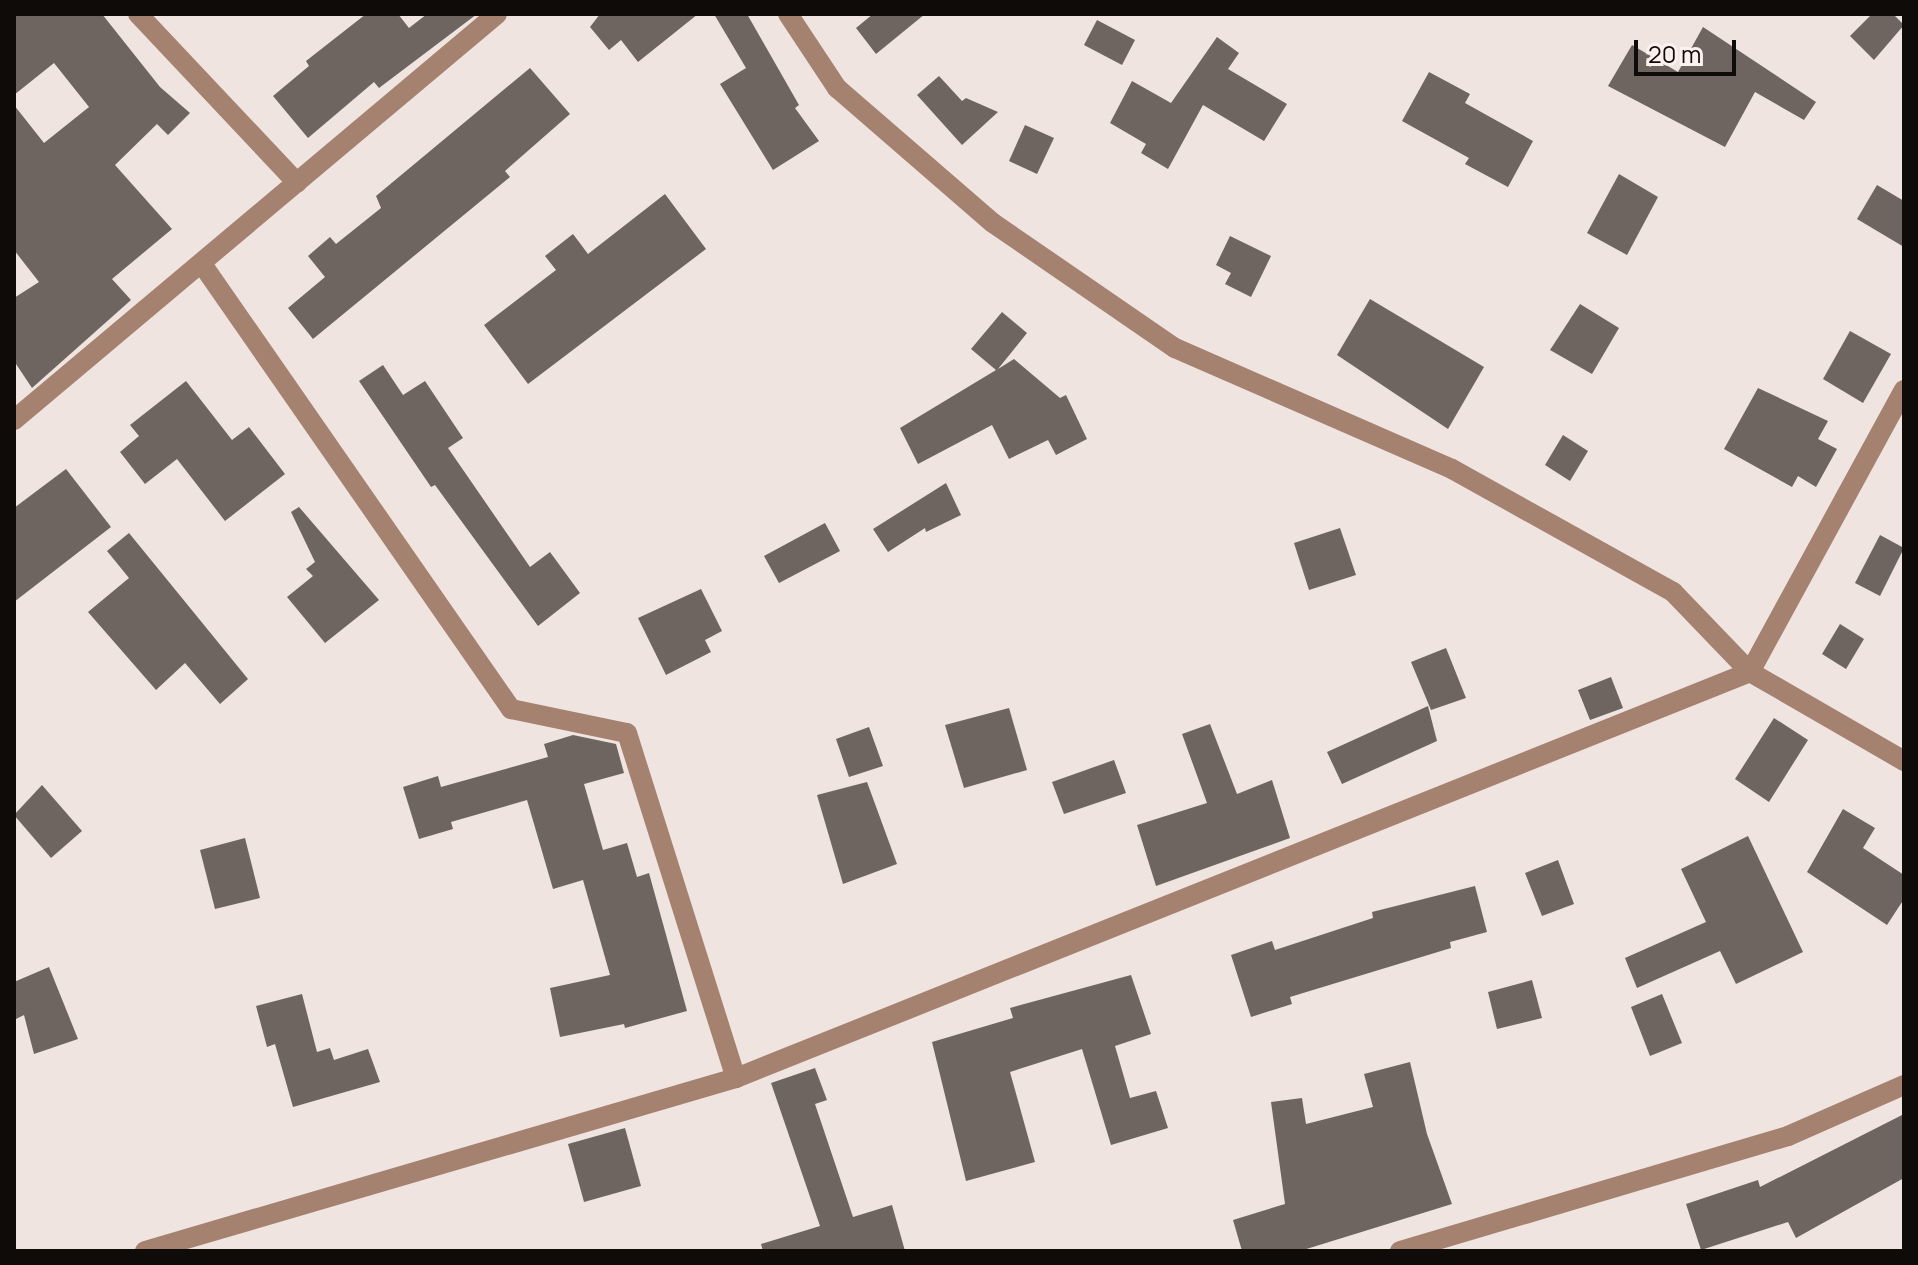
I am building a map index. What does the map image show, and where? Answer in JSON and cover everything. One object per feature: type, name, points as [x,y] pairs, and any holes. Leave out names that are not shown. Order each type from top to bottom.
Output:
[{"type":"street","points":[[138,14],[297,183]]},
{"type":"street","points":[[14,420],[497,14]]},
{"type":"street","points":[[788,14],[837,88],[993,223],[1162,339],[1452,469],[1673,592],[1750,672],[1904,761]]},
{"type":"street","points":[[202,264],[511,709],[627,733],[736,1078]]},
{"type":"street","points":[[145,1251],[736,1078],[1750,672],[1904,390]]},
{"type":"street","points":[[1400,1251],[1476,1241],[1788,1136],[1904,1085]]},
{"type":"building","points":[[14,14],[102,14],[160,87],[190,113],[168,135],[157,124],[115,165],[172,229],[112,279],[131,300],[32,388],[14,361],[14,298],[39,282],[14,250],[14,105],[44,143],[89,107],[54,63],[14,95]]},
{"type":"building","points":[[366,14],[398,14],[409,28],[427,14],[477,14],[379,88],[374,82],[308,138],[273,96],[309,66],[306,61]]},
{"type":"building","points":[[600,14],[698,14],[638,62],[621,40],[609,50],[590,27]]},
{"type":"building","points":[[714,14],[747,14],[799,105],[795,108],[819,141],[773,170],[720,84],[746,68]]},
{"type":"building","points":[[873,14],[925,14],[876,54],[856,28]]},
{"type":"building","points":[[1872,14],[1893,14],[1904,25],[1874,60],[1850,36]]},
{"type":"building","points":[[1097,20],[1135,40],[1122,65],[1084,45]]},
{"type":"building","points":[[1703,27],[1816,102],[1804,120],[1755,92],[1725,147],[1608,86],[1632,45],[1678,72]]},
{"type":"building","points":[[1217,37],[1239,53],[1228,69],[1287,104],[1264,141],[1203,105],[1168,169],[1141,153],[1146,144],[1110,123],[1132,81],[1171,103]]},
{"type":"building","points":[[530,68],[570,114],[505,171],[510,177],[313,339],[288,308],[325,277],[308,256],[330,237],[336,244],[381,208],[376,196]]},
{"type":"building","points":[[1429,72],[1470,94],[1465,103],[1533,141],[1508,187],[1465,164],[1469,158],[1402,121]]},
{"type":"building","points":[[939,76],[962,101],[966,98],[998,112],[962,145],[917,95]]},
{"type":"building","points":[[1025,125],[1054,138],[1037,174],[1009,161]]},
{"type":"building","points":[[1619,174],[1658,197],[1627,255],[1587,233]]},
{"type":"building","points":[[1877,185],[1904,201],[1904,247],[1857,219]]},
{"type":"building","points":[[665,194],[706,249],[528,384],[484,325],[556,270],[545,256],[573,234],[588,254]]},
{"type":"building","points":[[1230,236],[1271,256],[1251,297],[1225,284],[1231,273],[1216,265]]},
{"type":"building","points":[[1370,299],[1484,367],[1448,429],[1337,355]]},
{"type":"building","points":[[1580,304],[1619,328],[1592,374],[1550,350]]},
{"type":"building","points":[[1002,312],[1027,333],[998,369],[1014,359],[1060,398],[1066,395],[1087,439],[1056,455],[1048,440],[1009,459],[992,425],[918,464],[900,428],[996,370],[971,349]]},
{"type":"building","points":[[1850,331],[1891,354],[1863,403],[1823,379]]},
{"type":"building","points":[[383,365],[403,395],[425,381],[463,438],[448,448],[530,567],[550,552],[580,593],[538,626],[435,485],[431,487],[359,381]]},
{"type":"building","points":[[186,381],[232,440],[249,427],[285,474],[225,521],[177,459],[145,484],[120,452],[139,436],[130,425]]},
{"type":"building","points":[[1758,388],[1828,421],[1818,439],[1837,449],[1816,487],[1798,476],[1792,487],[1724,449]]},
{"type":"building","points":[[1563,435],[1588,451],[1570,481],[1545,465]]},
{"type":"building","points":[[66,469],[111,527],[14,602],[14,508]]},
{"type":"building","points":[[946,483],[961,515],[926,532],[925,528],[888,552],[873,529]]},
{"type":"building","points":[[299,507],[379,600],[325,643],[287,597],[313,576],[306,569],[315,562],[291,512]]},
{"type":"building","points":[[825,523],[840,551],[779,583],[764,556]]},
{"type":"building","points":[[1340,528],[1356,575],[1309,590],[1294,543]]},
{"type":"building","points":[[129,533],[248,679],[220,704],[185,663],[156,690],[88,612],[129,578],[107,551]]},
{"type":"building","points":[[1880,535],[1904,548],[1880,596],[1855,583]]},
{"type":"building","points":[[701,589],[722,631],[705,640],[711,652],[666,675],[638,618]]},
{"type":"building","points":[[1840,624],[1864,639],[1846,669],[1822,654]]},
{"type":"building","points":[[1446,648],[1466,698],[1431,710],[1411,662]]},
{"type":"building","points":[[1611,677],[1623,708],[1590,720],[1578,690]]},
{"type":"building","points":[[1428,706],[1437,741],[1342,784],[1327,752]]},
{"type":"building","points":[[1009,708],[1027,770],[964,788],[945,725]]},
{"type":"building","points":[[1774,718],[1808,740],[1769,802],[1735,779]]},
{"type":"building","points":[[1210,724],[1237,794],[1272,780],[1290,838],[1156,886],[1137,825],[1207,803],[1182,734]]},
{"type":"building","points":[[869,727],[883,766],[849,777],[836,739]]},
{"type":"building","points":[[573,735],[616,744],[624,773],[584,784],[603,850],[627,843],[637,877],[649,873],[687,1011],[625,1028],[624,1024],[560,1037],[550,988],[610,975],[583,880],[553,889],[527,800],[451,822],[453,829],[419,839],[403,787],[438,776],[441,787],[548,757],[544,744]]},
{"type":"building","points":[[1114,760],[1126,793],[1064,814],[1052,782]]},
{"type":"building","points":[[867,782],[897,864],[843,884],[817,795]]},
{"type":"building","points":[[42,785],[82,831],[51,858],[14,815]]},
{"type":"building","points":[[1843,809],[1875,828],[1863,848],[1904,875],[1904,899],[1887,925],[1807,872]]},
{"type":"building","points":[[1748,836],[1803,952],[1736,984],[1720,951],[1637,988],[1625,958],[1706,922],[1681,869]]},
{"type":"building","points":[[245,838],[260,898],[215,909],[200,850]]},
{"type":"building","points":[[1558,860],[1574,904],[1542,916],[1525,873]]},
{"type":"building","points":[[1475,886],[1487,932],[1450,942],[1451,948],[1290,997],[1292,1004],[1251,1017],[1231,955],[1272,941],[1275,950],[1373,918],[1372,912]]},
{"type":"building","points":[[49,967],[78,1039],[34,1054],[24,1015],[14,1020],[14,982]]},
{"type":"building","points":[[1131,975],[1151,1034],[1115,1046],[1130,1098],[1156,1091],[1168,1128],[1111,1145],[1082,1049],[1010,1072],[1035,1162],[966,1181],[932,1042],[1013,1018],[1010,1008]]},
{"type":"building","points":[[1532,980],[1542,1018],[1497,1029],[1488,992]]},
{"type":"building","points":[[302,994],[317,1052],[330,1048],[334,1060],[368,1049],[380,1082],[293,1107],[275,1044],[267,1047],[256,1006]]},
{"type":"building","points":[[1662,994],[1682,1043],[1650,1056],[1631,1007]]},
{"type":"building","points":[[1410,1062],[1427,1134],[1452,1204],[1300,1251],[1242,1251],[1233,1220],[1285,1204],[1271,1102],[1302,1098],[1306,1124],[1373,1107],[1364,1074]]},
{"type":"building","points":[[815,1068],[827,1100],[815,1104],[853,1217],[892,1205],[905,1251],[763,1251],[761,1244],[820,1226],[771,1083]]},
{"type":"building","points":[[1904,1114],[1904,1178],[1796,1238],[1788,1222],[1701,1250],[1686,1204],[1758,1180],[1760,1187]]},
{"type":"building","points":[[625,1128],[641,1186],[584,1202],[568,1144]]}]
